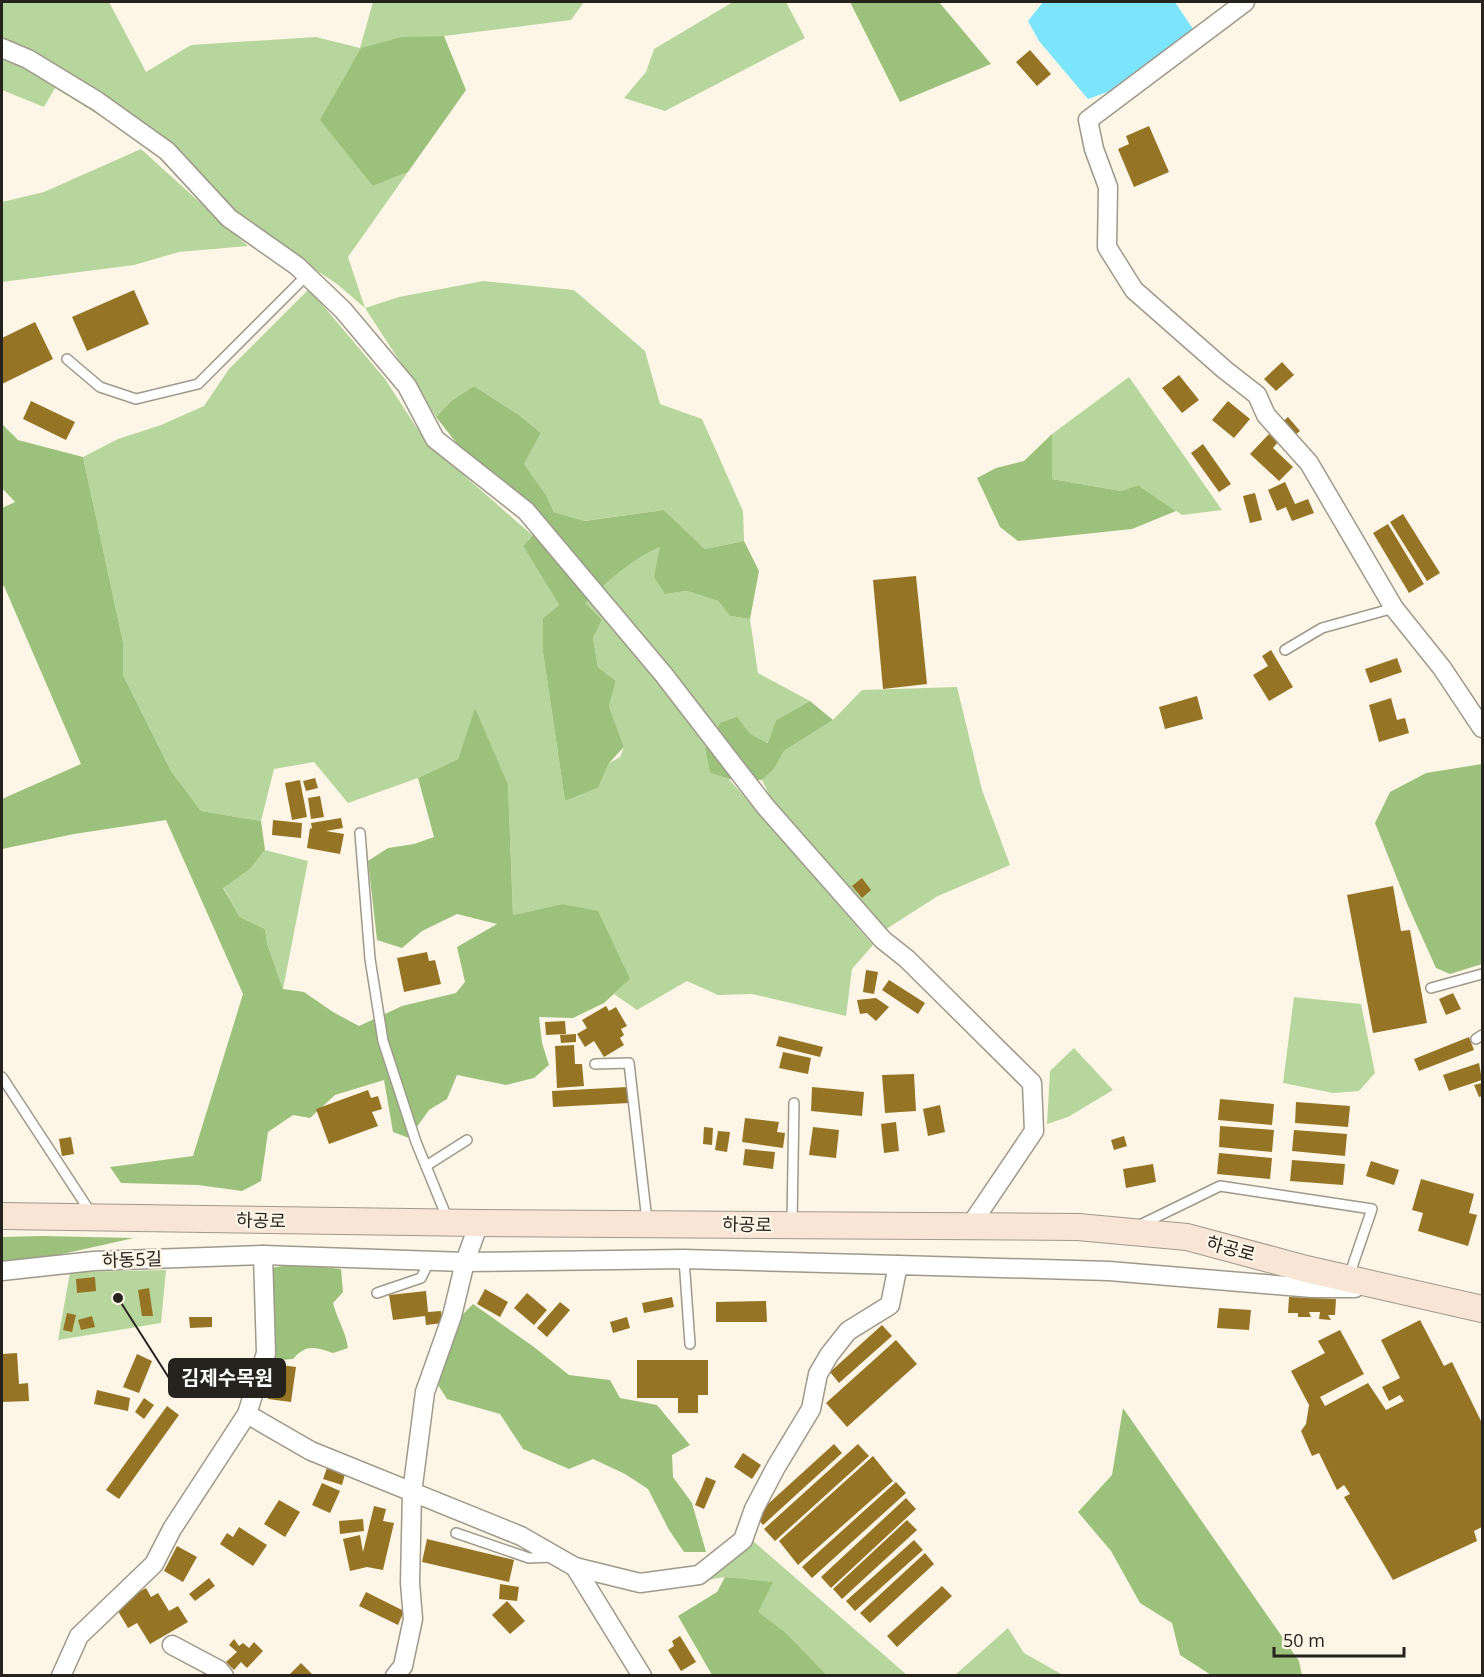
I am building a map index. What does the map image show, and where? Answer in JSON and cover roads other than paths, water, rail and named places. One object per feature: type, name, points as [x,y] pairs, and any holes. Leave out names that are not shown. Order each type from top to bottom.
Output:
[{"type":"main road","name":"하공로","points":[[2,1216],[449,1223],[1078,1227],[1187,1237],[1482,1309]]},
{"type":"street","points":[[1245,2],[1088,120],[1094,149],[1108,187],[1107,247],[1134,290],[1257,395],[1266,415],[1309,464],[1394,608],[1442,668],[1482,728]]},
{"type":"street","points":[[2,48],[28,59],[97,101],[167,152],[229,218],[297,266],[343,310],[407,386],[435,439],[526,512],[664,675],[754,794],[883,940],[907,959],[1032,1083],[1034,1131],[970,1226]]},
{"type":"street","points":[[395,1676],[403,1666],[412,1619],[410,1583],[412,1493],[425,1392],[452,1316],[465,1262],[479,1223]]},
{"type":"street","points":[[61,1676],[79,1636],[154,1564],[172,1529],[246,1414],[266,1353],[263,1256]]},
{"type":"street","name":"하동5길","points":[[2,1271],[94,1260],[263,1256],[465,1262],[684,1259],[1109,1270],[1312,1288],[1395,1288]]},
{"type":"street","points":[[246,1414],[311,1451],[521,1536],[575,1567],[640,1583],[699,1575],[743,1540],[754,1509],[811,1409],[818,1374],[848,1330],[890,1305],[898,1265]]},
{"type":"street","points":[[575,1567],[642,1676]]},
{"type":"street","points":[[172,1645],[219,1670],[224,1676]]},
{"type":"lane","points":[[67,359],[100,387],[136,399],[198,384],[307,275]]},
{"type":"lane","points":[[1285,650],[1322,628],[1394,608]]},
{"type":"lane","points":[[360,833],[370,959],[383,1041],[426,1166],[449,1223]]},
{"type":"lane","points":[[1431,988],[1482,974]]},
{"type":"lane","points":[[595,1064],[629,1063],[647,1224]]},
{"type":"lane","points":[[2,1077],[94,1218]]},
{"type":"lane","points":[[792,1225],[794,1103]]},
{"type":"lane","points":[[426,1166],[467,1140]]},
{"type":"lane","points":[[1126,1232],[1220,1186],[1372,1209],[1348,1278]]},
{"type":"lane","points":[[2,1207],[29,1217]]},
{"type":"lane","points":[[684,1259],[690,1344]]},
{"type":"lane","points":[[378,1293],[421,1278],[430,1260]]},
{"type":"lane","points":[[456,1533],[529,1558],[557,1557]]},
{"type":"water","points":[[1043,2],[1175,2],[1193,29],[1113,90],[1088,99],[1039,41],[1028,21]]},
{"type":"place","name":"김제수목원","points":[[118,1298]]}]
